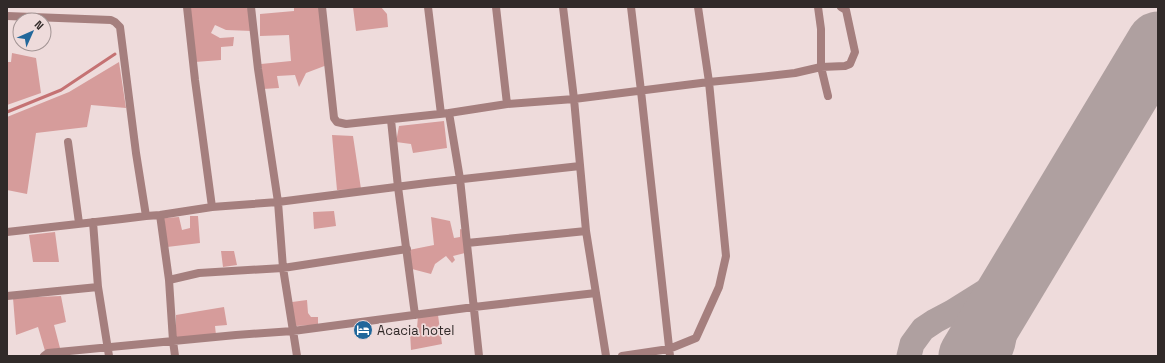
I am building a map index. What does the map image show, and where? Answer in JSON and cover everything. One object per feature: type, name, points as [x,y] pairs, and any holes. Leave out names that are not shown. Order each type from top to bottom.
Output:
[{"type":"street","points":[[187,7],[212,207]]},
{"type":"street","points":[[251,7],[258,69],[278,202],[284,268],[298,356]]},
{"type":"street","points":[[322,7],[334,118],[337,122],[346,124],[445,114],[507,104],[574,99],[787,74],[822,67],[845,66],[850,64],[855,52],[846,10],[840,7]]},
{"type":"street","points":[[428,7],[445,114],[460,179],[479,356]]},
{"type":"street","points":[[496,7],[507,104]]},
{"type":"street","points":[[563,7],[574,99],[586,231],[606,356]]},
{"type":"street","points":[[630,7],[641,91],[669,353]]},
{"type":"street","points":[[622,356],[669,353],[696,338],[719,287],[726,256],[709,82],[698,7]]},
{"type":"street","points":[[818,7],[821,29],[822,67],[828,96]]},
{"type":"street","points":[[7,16],[111,20],[120,27],[136,153],[146,216]]},
{"type":"street","points":[[392,120],[398,187],[415,315]]},
{"type":"street","points":[[68,142],[79,223]]},
{"type":"street","points":[[7,232],[79,223],[146,216],[160,216],[212,207],[278,202],[460,179],[580,166]]},
{"type":"street","points":[[160,216],[169,280],[175,356]]},
{"type":"street","points":[[93,222],[98,287],[108,352]]},
{"type":"street","points":[[467,243],[586,231]]},
{"type":"street","points":[[169,280],[199,273],[284,268],[407,250]]},
{"type":"street","points":[[7,296],[98,287]]},
{"type":"street","points":[[44,356],[48,353],[108,352],[173,341],[293,331],[474,307],[596,293]]},
{"type":"shaded area","points":[[189,7],[244,7],[249,9],[252,31],[226,30],[215,25],[211,33],[220,38],[234,37],[233,46],[221,47],[221,60],[195,62]]},
{"type":"shaded area","points":[[294,7],[320,7],[327,65],[306,73],[299,87],[295,75],[277,76],[279,88],[263,89],[261,64],[291,61],[289,35],[260,36],[260,14],[294,11]]},
{"type":"shaded area","points":[[353,7],[381,7],[387,14],[388,27],[356,31]]},
{"type":"shaded area","points":[[12,53],[36,58],[41,93],[7,105],[7,62],[11,62]]},
{"type":"shaded area","points":[[119,62],[126,108],[91,105],[87,127],[36,133],[27,194],[7,190],[7,117],[69,92]]},
{"type":"shaded area","points":[[444,121],[447,148],[413,153],[411,144],[396,142],[399,126]]},
{"type":"shaded area","points":[[332,135],[353,136],[361,189],[337,190]]},
{"type":"shaded area","points":[[334,211],[336,226],[314,229],[313,212]]},
{"type":"shaded area","points":[[190,216],[198,216],[200,243],[167,247],[164,218],[179,217],[182,230],[190,228]]},
{"type":"shaded area","points":[[431,217],[450,221],[454,238],[460,237],[460,229],[464,230],[465,253],[453,256],[455,260],[452,263],[446,256],[435,264],[431,274],[412,269],[409,250],[434,245]]},
{"type":"shaded area","points":[[55,232],[59,262],[33,262],[29,235]]},
{"type":"shaded area","points":[[221,251],[234,251],[237,265],[223,267]]},
{"type":"shaded area","points":[[61,296],[66,322],[54,325],[60,348],[45,351],[38,327],[16,335],[13,298]]},
{"type":"shaded area","points":[[307,300],[308,313],[311,317],[318,317],[318,325],[295,326],[292,302]]},
{"type":"shaded area","points":[[224,307],[227,325],[215,326],[216,335],[176,340],[176,315]]},
{"type":"shaded area","points":[[438,315],[442,344],[411,350],[410,332],[417,328],[418,316]]},
{"type":"waterway","points":[[7,112],[61,90],[115,54]]},
{"type":"taxiway","points":[[909,356],[912,344],[923,329],[1024,267]]},
{"type":"taxiway","points":[[998,310],[1004,333],[1003,343],[998,356]]},
{"type":"runway","points":[[970,356],[1158,43]]},
{"type":"place","name":"Acacia hotel","points":[[363,330]]}]
